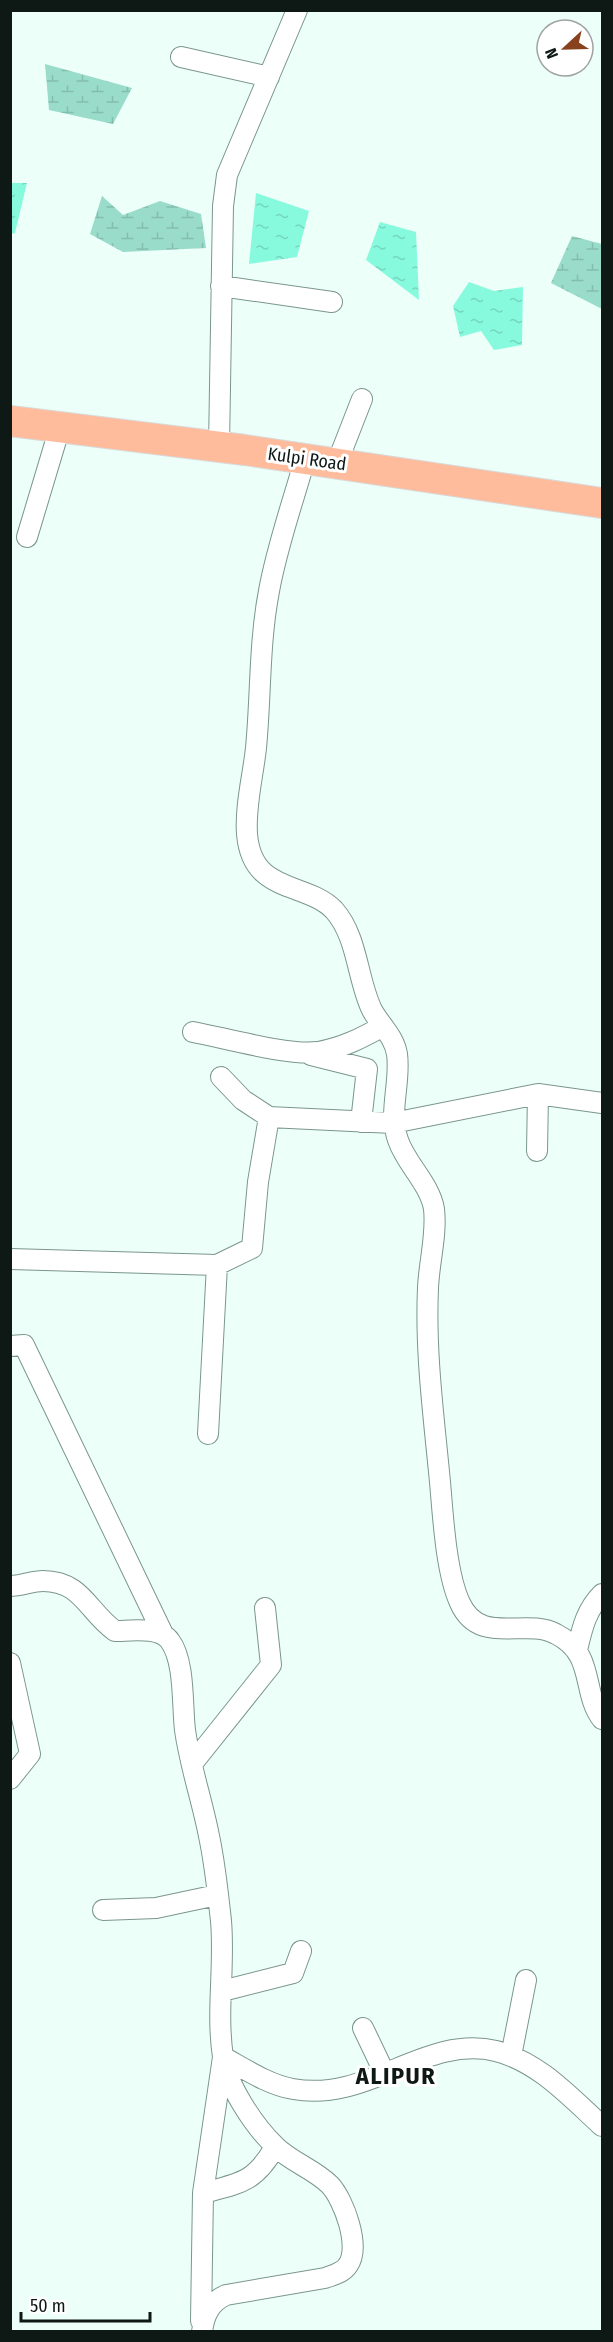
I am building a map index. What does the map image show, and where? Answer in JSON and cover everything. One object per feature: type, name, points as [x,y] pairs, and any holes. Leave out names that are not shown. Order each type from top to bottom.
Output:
[{"type":"main road","name":"Kulpi Road","points":[[10,421],[219,447],[603,503]]},
{"type":"street","points":[[219,447],[223,206],[227,175],[297,10]]},
{"type":"street","points":[[181,57],[269,77]]},
{"type":"street","points":[[221,286],[332,302]]},
{"type":"street","points":[[337,464],[363,399]]},
{"type":"street","points":[[27,537],[60,427]]},
{"type":"street","points":[[305,459],[268,598],[256,747],[247,822],[248,839],[257,863],[276,882],[330,906],[343,921],[373,1013],[392,1039],[397,1053],[393,1123],[398,1142],[434,1206],[428,1287],[428,1353],[443,1509],[453,1585],[461,1607],[472,1619],[484,1627],[504,1630],[551,1631],[564,1638],[577,1650],[589,1679],[594,1704],[603,1719]]},
{"type":"street","points":[[296,1052],[315,1052],[337,1047],[357,1041],[383,1026]]},
{"type":"street","points":[[193,1032],[296,1052],[367,1069],[361,1122]]},
{"type":"street","points":[[221,1077],[243,1100],[269,1117],[393,1123],[538,1094],[603,1103]]},
{"type":"street","points":[[537,1150],[538,1094]]},
{"type":"street","points":[[10,1259],[217,1265],[252,1248],[258,1182],[269,1117]]},
{"type":"street","points":[[208,1434],[217,1265]]},
{"type":"street","points":[[10,1346],[24,1345],[163,1634],[170,1640],[178,1663],[185,1731],[209,1837],[221,1923],[223,2057],[203,2193],[201,2331]]},
{"type":"street","points":[[10,1586],[54,1581],[80,1593],[97,1615],[114,1631],[149,1631],[163,1634]]},
{"type":"street","points":[[577,1650],[584,1621],[593,1603],[603,1594]]},
{"type":"street","points":[[192,1764],[271,1665],[265,1608]]},
{"type":"street","points":[[10,1662],[30,1754],[10,1779]]},
{"type":"street","points":[[103,1910],[156,1908],[217,1895]]},
{"type":"street","points":[[222,1991],[293,1973],[301,1951]]},
{"type":"street","points":[[512,2056],[526,1980]]},
{"type":"street","points":[[363,2028],[385,2074]]},
{"type":"street","points":[[223,2057],[256,2075],[293,2089],[331,2091],[346,2088],[440,2052],[494,2050],[534,2067],[603,2126]]},
{"type":"street","points":[[201,2331],[211,2305],[216,2299],[226,2295],[324,2278],[339,2273],[348,2265],[352,2249],[350,2225],[332,2187],[275,2147],[257,2125],[228,2078],[223,2057]]},
{"type":"street","points":[[203,2193],[243,2182],[264,2166],[275,2147]]},
{"type":"green space","points":[[45,64],[132,88],[113,124],[49,110]]},
{"type":"green space","points":[[102,196],[123,215],[160,201],[201,214],[206,248],[123,252],[90,234]]},
{"type":"green space","points":[[572,236],[602,244],[602,309],[551,283]]},
{"type":"water","points":[[10,183],[27,183],[15,233],[11,234]]},
{"type":"water","points":[[256,193],[309,211],[297,257],[249,264]]},
{"type":"water","points":[[380,222],[416,232],[419,300],[366,260]]},
{"type":"water","points":[[469,282],[494,291],[523,287],[522,345],[494,350],[481,331],[460,337],[453,306]]},
{"type":"district","name":"ALIPUR","points":[[396,2076]]}]
